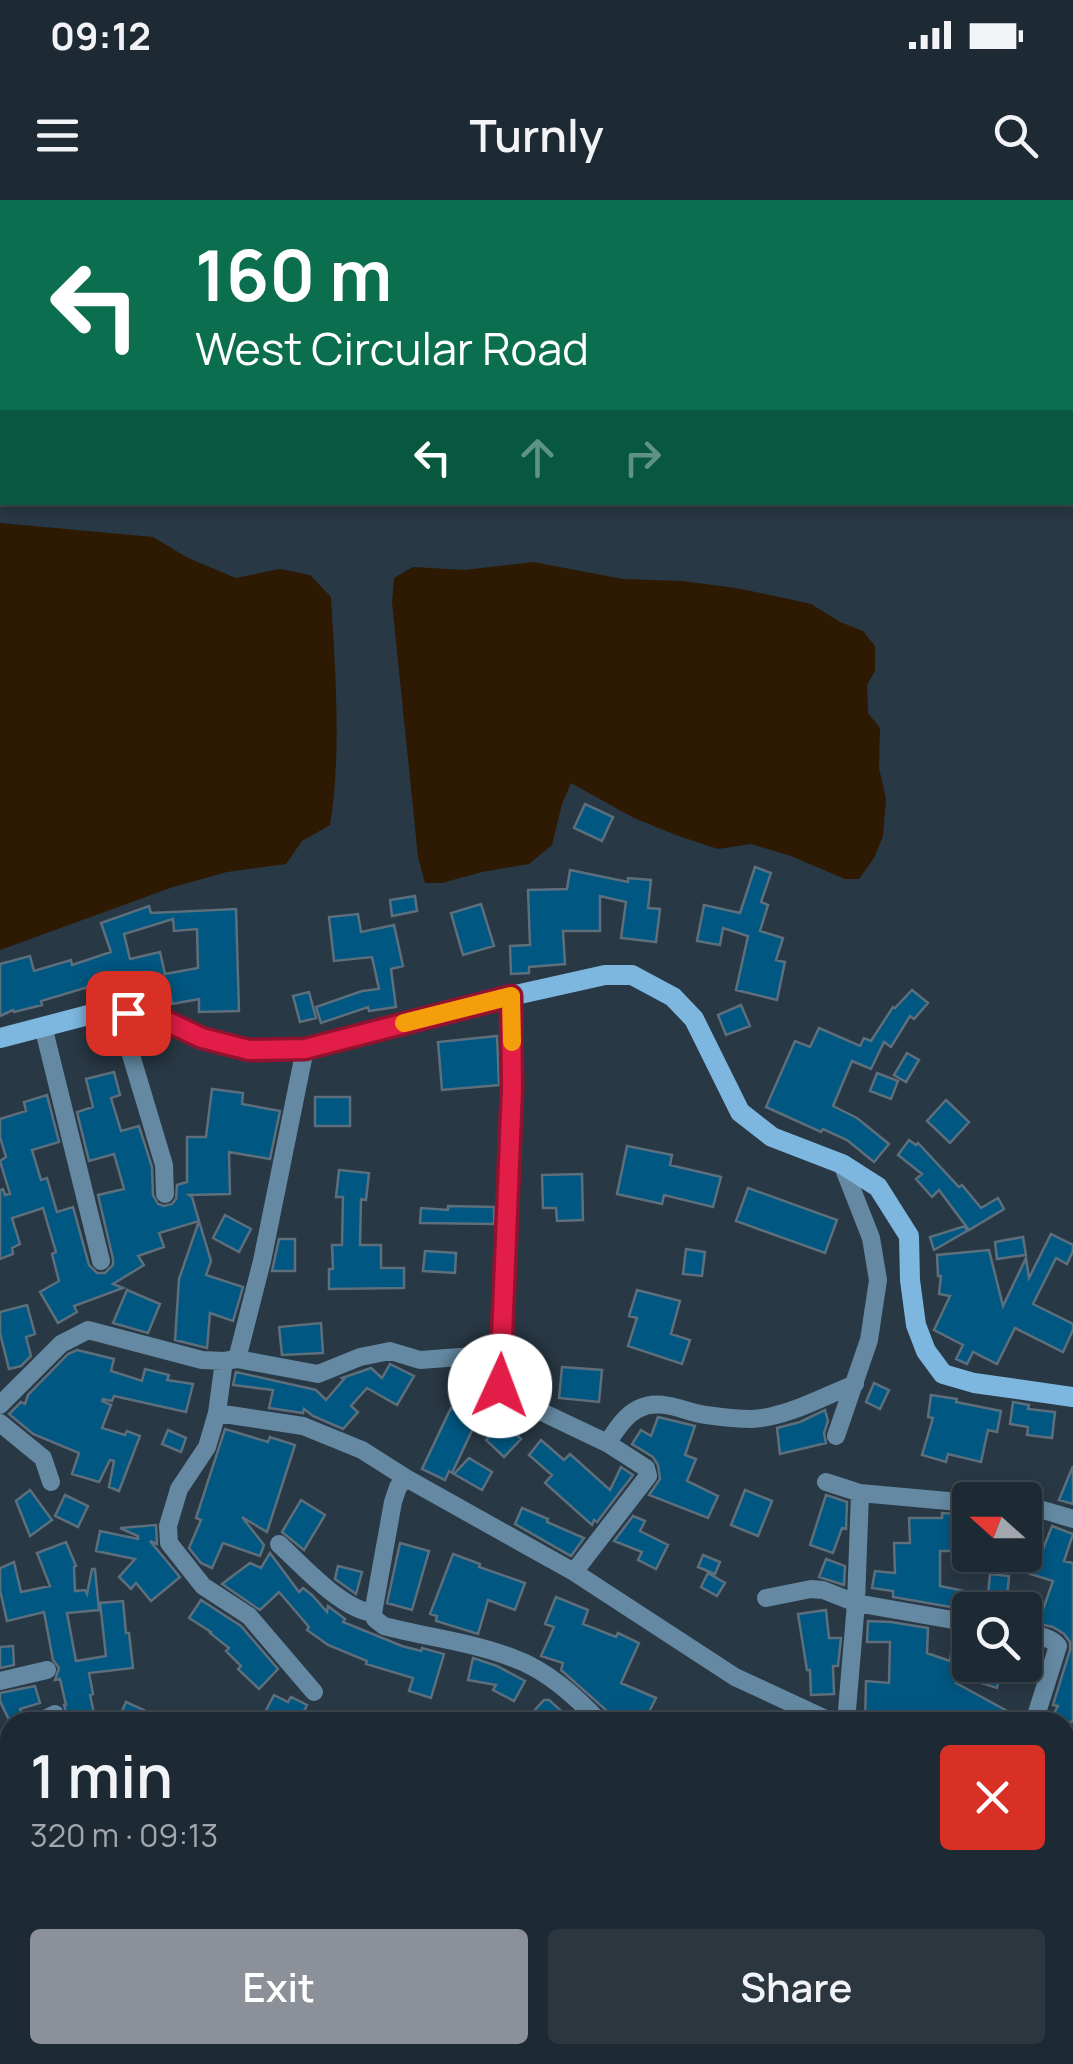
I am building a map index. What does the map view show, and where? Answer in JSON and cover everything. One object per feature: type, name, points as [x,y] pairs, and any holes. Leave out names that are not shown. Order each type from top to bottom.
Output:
[{"type":"street","points":[[0,1038],[96,1013],[128,1013],[168,1022],[202,1038],[249,1050],[305,1049],[511,996],[606,975],[632,975],[673,996],[694,1019],[740,1112],[772,1137],[842,1164],[878,1186],[909,1236],[916,1325],[926,1351],[943,1374],[1073,1397]]},
{"type":"street","points":[[511,996],[512,1089],[500,1354],[502,1394],[607,1443],[646,1468],[648,1476],[574,1572]]},
{"type":"street","points":[[128,1013],[131,1054],[164,1165],[166,1194]]},
{"type":"street","points":[[42,1026],[101,1260]]},
{"type":"street","points":[[305,1049],[262,1260],[207,1447],[179,1489],[168,1526],[169,1543],[202,1586],[250,1616],[314,1692]]},
{"type":"street","points":[[836,1436],[869,1340],[878,1280],[871,1238],[842,1164]]},
{"type":"street","points":[[0,1405],[61,1344],[88,1330],[202,1360],[231,1360],[318,1374],[360,1357],[390,1351],[420,1360],[500,1354]]},
{"type":"street","points":[[607,1443],[626,1417],[650,1404],[750,1419],[778,1415],[855,1384]]},
{"type":"street","points":[[217,1413],[303,1426],[362,1450],[574,1572],[735,1677],[810,1712]]},
{"type":"street","points":[[0,1423],[43,1458],[51,1482]]},
{"type":"street","points":[[406,1478],[398,1487],[394,1502],[375,1619],[384,1626],[516,1658],[552,1678],[589,1712]]},
{"type":"street","points":[[826,1482],[860,1493],[952,1501]]},
{"type":"street","points":[[847,1712],[860,1493]]},
{"type":"street","points":[[1042,1510],[1073,1519]]},
{"type":"street","points":[[279,1544],[358,1611],[373,1613]]},
{"type":"street","points":[[766,1598],[823,1590],[856,1603],[952,1620]]},
{"type":"street","points":[[1037,1712],[1058,1646],[1042,1637]]},
{"type":"street","points":[[0,1681],[47,1670]]},
{"type":"shaded area","points":[[0,523],[153,537],[188,558],[236,578],[280,569],[310,575],[331,597],[337,740],[330,825],[302,841],[286,864],[227,872],[173,887],[0,950]]},
{"type":"shaded area","points":[[533,562],[623,579],[682,581],[784,598],[811,604],[863,631],[875,646],[875,671],[867,685],[868,713],[880,728],[879,768],[886,799],[883,836],[859,879],[845,879],[751,844],[718,849],[676,835],[634,818],[571,783],[552,845],[529,864],[442,883],[425,883],[418,857],[392,602],[394,578],[413,567],[464,570]]},
{"type":"building","points":[[585,804],[613,817],[602,841],[574,828]]},
{"type":"building","points":[[755,867],[771,873],[761,902],[768,905],[760,931],[783,938],[776,960],[785,962],[777,1000],[736,990],[748,936],[723,928],[720,945],[697,941],[704,905],[740,913]]},
{"type":"building","points":[[570,870],[628,882],[628,878],[651,880],[648,908],[660,909],[656,942],[621,938],[626,902],[600,896],[600,931],[563,931],[565,964],[529,967],[529,973],[511,974],[510,946],[530,945],[528,890],[567,889]]},
{"type":"building","points":[[415,896],[417,911],[392,916],[390,900]]},
{"type":"building","points":[[481,904],[494,946],[463,955],[451,913]]},
{"type":"building","points":[[149,906],[151,913],[236,909],[239,1011],[199,1012],[199,999],[172,1004],[169,986],[141,992],[139,982],[120,986],[118,978],[0,1016],[0,964],[30,956],[34,971],[71,960],[72,965],[111,952],[101,923]],"holes":[[[173,919],[174,931],[197,929],[198,968],[165,974],[160,952],[130,959],[124,934]]]},
{"type":"building","points":[[358,914],[361,932],[394,925],[403,966],[391,969],[396,1007],[369,1011],[368,1007],[321,1023],[316,1007],[379,989],[372,957],[334,961],[329,917]]},
{"type":"building","points":[[912,990],[928,1003],[914,1019],[910,1016],[891,1047],[884,1042],[871,1069],[852,1061],[833,1106],[857,1118],[889,1144],[874,1162],[847,1140],[766,1107],[795,1041],[810,1047],[819,1028],[860,1046],[864,1038],[871,1041],[893,1007]]},
{"type":"building","points":[[309,992],[316,1018],[300,1022],[293,996]]},
{"type":"building","points":[[741,1005],[750,1026],[726,1035],[718,1015]]},
{"type":"building","points":[[497,1036],[499,1085],[442,1090],[438,1042]]},
{"type":"building","points":[[907,1053],[919,1060],[906,1082],[894,1075]]},
{"type":"building","points":[[114,1072],[120,1095],[111,1098],[121,1131],[139,1126],[158,1204],[172,1204],[177,1185],[187,1182],[187,1137],[206,1137],[212,1089],[243,1093],[242,1104],[280,1111],[270,1159],[229,1152],[230,1194],[189,1195],[199,1221],[159,1233],[164,1247],[138,1256],[144,1265],[113,1284],[123,1288],[74,1306],[77,1312],[58,1323],[40,1292],[59,1281],[52,1254],[56,1252],[43,1208],[12,1218],[20,1244],[12,1248],[13,1254],[0,1259],[0,1190],[10,1194],[0,1161],[6,1157],[0,1119],[26,1111],[24,1102],[47,1095],[59,1142],[32,1150],[41,1180],[47,1178],[57,1212],[73,1207],[89,1265],[97,1273],[105,1273],[113,1259],[98,1195],[124,1189],[114,1154],[89,1161],[77,1112],[93,1107],[86,1079]]},
{"type":"building","points":[[877,1073],[898,1081],[891,1099],[870,1091]]},
{"type":"building","points":[[315,1097],[350,1097],[350,1126],[315,1126]]},
{"type":"building","points":[[946,1100],[969,1122],[950,1143],[927,1121]]},
{"type":"building","points":[[909,1140],[918,1143],[981,1208],[998,1198],[1004,1209],[969,1230],[939,1190],[932,1197],[916,1179],[922,1174],[898,1155]]},
{"type":"building","points":[[627,1146],[672,1155],[670,1165],[721,1177],[713,1207],[664,1195],[662,1204],[617,1194]]},
{"type":"building","points":[[339,1170],[369,1173],[366,1200],[361,1199],[360,1245],[381,1245],[381,1268],[404,1268],[404,1288],[329,1289],[332,1245],[342,1245],[343,1197],[336,1197]]},
{"type":"building","points":[[582,1174],[583,1220],[557,1221],[556,1208],[543,1208],[542,1175]]},
{"type":"building","points":[[748,1188],[837,1220],[825,1253],[736,1221]]},
{"type":"building","points":[[448,1206],[494,1207],[494,1224],[420,1223],[421,1208],[448,1210]]},
{"type":"building","points":[[225,1215],[251,1229],[239,1252],[213,1238]]},
{"type":"building","points":[[199,1221],[211,1261],[206,1275],[243,1287],[233,1321],[210,1313],[207,1348],[175,1340],[179,1279]]},
{"type":"building","points":[[965,1226],[967,1231],[934,1250],[930,1237]]},
{"type":"building","points":[[1051,1234],[1073,1245],[1073,1251],[1067,1264],[1056,1258],[1033,1304],[1073,1324],[1063,1352],[1015,1328],[997,1364],[973,1352],[967,1364],[956,1359],[963,1345],[934,1330],[950,1296],[939,1294],[937,1255],[989,1250],[1003,1306],[1026,1258],[1029,1278]]},
{"type":"building","points":[[1023,1237],[1026,1255],[997,1259],[995,1242]]},
{"type":"building","points":[[279,1239],[295,1239],[295,1271],[272,1271]]},
{"type":"building","points":[[686,1249],[705,1252],[702,1276],[683,1274]]},
{"type":"building","points":[[425,1251],[456,1253],[455,1273],[423,1271]]},
{"type":"building","points":[[127,1290],[160,1304],[148,1333],[113,1323]]},
{"type":"building","points":[[637,1290],[680,1301],[671,1334],[690,1340],[682,1364],[628,1346],[637,1318],[629,1316]]},
{"type":"building","points":[[27,1305],[35,1334],[26,1337],[31,1356],[21,1366],[9,1369],[0,1333],[0,1312]]},
{"type":"building","points":[[321,1323],[323,1353],[282,1355],[279,1327]]},
{"type":"building","points":[[77,1350],[114,1359],[111,1371],[142,1381],[145,1369],[169,1375],[167,1380],[193,1384],[186,1412],[114,1396],[112,1401],[103,1399],[111,1405],[102,1428],[140,1436],[119,1491],[109,1487],[114,1461],[110,1460],[99,1482],[72,1474],[79,1453],[33,1434],[9,1414],[21,1402],[25,1404],[28,1395],[68,1354]]},
{"type":"building","points":[[390,1364],[414,1376],[397,1405],[367,1388],[351,1406],[358,1412],[343,1429],[304,1409],[303,1413],[269,1408],[273,1390],[233,1385],[236,1372],[316,1390],[326,1400],[342,1378],[371,1368],[382,1378]]},
{"type":"building","points":[[562,1367],[602,1370],[599,1402],[559,1398]]},
{"type":"building","points":[[874,1383],[889,1390],[880,1409],[866,1402]]},
{"type":"building","points":[[931,1395],[1001,1411],[997,1432],[988,1430],[981,1462],[948,1454],[946,1462],[922,1455],[933,1418],[928,1417]]},
{"type":"building","points":[[1013,1402],[1029,1405],[1028,1409],[1055,1412],[1052,1438],[1027,1435],[1028,1427],[1010,1424]]},
{"type":"building","points":[[451,1408],[477,1420],[445,1480],[422,1469]]},
{"type":"building","points":[[825,1410],[826,1443],[780,1454],[777,1428]]},
{"type":"building","points":[[658,1417],[695,1426],[685,1455],[696,1459],[687,1481],[718,1496],[708,1518],[649,1495],[660,1479],[658,1465],[653,1457],[632,1444],[641,1430],[651,1436]]},
{"type":"building","points":[[503,1422],[521,1439],[504,1457],[486,1440]]},
{"type":"building","points":[[225,1429],[268,1442],[270,1437],[295,1445],[267,1532],[242,1517],[264,1545],[260,1556],[223,1543],[212,1568],[201,1563],[189,1548],[201,1520],[196,1518]]},
{"type":"building","points":[[168,1430],[186,1438],[181,1452],[162,1444]]},
{"type":"building","points":[[541,1440],[564,1460],[570,1454],[610,1490],[621,1467],[633,1475],[597,1522],[594,1520],[592,1525],[545,1483],[552,1475],[529,1455]]},
{"type":"building","points":[[469,1458],[492,1472],[482,1490],[454,1474]]},
{"type":"building","points":[[1073,1466],[1073,1504],[1059,1500]]},
{"type":"building","points":[[30,1490],[52,1520],[30,1536],[16,1501]]},
{"type":"building","points":[[745,1490],[772,1501],[758,1536],[731,1525]]},
{"type":"building","points":[[65,1495],[88,1506],[78,1527],[55,1516]]},
{"type":"building","points":[[826,1495],[847,1502],[846,1529],[842,1528],[833,1553],[810,1545]]},
{"type":"building","points":[[301,1500],[325,1515],[304,1550],[282,1532]]},
{"type":"building","points":[[522,1508],[584,1538],[571,1556],[515,1524]]},
{"type":"building","points":[[942,1513],[952,1514],[952,1551],[940,1551],[940,1586],[969,1592],[952,1592],[952,1607],[893,1597],[893,1591],[872,1588],[875,1571],[895,1573],[894,1543],[910,1543],[909,1518],[942,1518]]},
{"type":"building","points":[[633,1516],[645,1521],[640,1531],[668,1545],[656,1569],[638,1560],[642,1552],[614,1541]]},
{"type":"building","points":[[156,1525],[157,1544],[150,1541],[180,1577],[151,1601],[136,1583],[131,1589],[119,1577],[135,1559],[96,1551],[100,1531],[138,1539],[120,1528]]},
{"type":"building","points":[[1052,1526],[1073,1534],[1064,1561],[1073,1563],[1073,1712],[1055,1712],[1058,1706],[1053,1705],[1070,1642],[1053,1627],[1042,1625],[1042,1612],[1053,1581],[1024,1572],[1042,1572],[1042,1552]]},
{"type":"building","points":[[66,1542],[76,1566],[75,1591],[85,1590],[87,1594],[95,1569],[99,1610],[67,1613],[76,1661],[106,1656],[100,1603],[123,1601],[133,1668],[89,1673],[94,1712],[66,1712],[60,1679],[55,1680],[59,1668],[53,1660],[44,1612],[7,1621],[0,1568],[14,1562],[21,1592],[50,1586],[37,1553]]},
{"type":"building","points":[[400,1543],[429,1551],[412,1610],[387,1603]]},
{"type":"building","points":[[270,1553],[299,1592],[303,1588],[327,1612],[328,1606],[345,1619],[343,1622],[402,1646],[444,1654],[431,1698],[409,1691],[413,1678],[366,1664],[367,1661],[328,1645],[307,1630],[309,1627],[279,1592],[260,1610],[222,1584],[250,1563],[261,1568]]},
{"type":"building","points":[[453,1554],[525,1583],[515,1610],[488,1600],[478,1634],[436,1621],[437,1616],[430,1614]]},
{"type":"building","points":[[703,1555],[720,1562],[715,1574],[698,1567]]},
{"type":"building","points":[[826,1559],[845,1566],[844,1585],[819,1577]]},
{"type":"building","points":[[338,1566],[362,1572],[356,1594],[335,1579]]},
{"type":"building","points":[[708,1573],[725,1583],[717,1596],[701,1587]]},
{"type":"building","points":[[990,1574],[1009,1576],[1008,1592],[988,1592]]},
{"type":"building","points":[[556,1597],[588,1610],[583,1624],[639,1643],[621,1683],[656,1698],[649,1712],[607,1711],[561,1670],[563,1663],[541,1656],[554,1627],[545,1624]]},
{"type":"building","points":[[201,1600],[241,1626],[278,1669],[259,1689],[238,1669],[241,1666],[226,1651],[229,1648],[189,1618]]},
{"type":"building","points":[[826,1610],[829,1638],[841,1638],[838,1666],[833,1666],[834,1694],[811,1695],[798,1614]]},
{"type":"building","points":[[868,1621],[928,1628],[927,1653],[950,1661],[952,1647],[952,1682],[1009,1712],[865,1712],[866,1681],[889,1683],[890,1642],[867,1642]]},
{"type":"building","points":[[13,1646],[14,1665],[0,1668],[0,1647]]},
{"type":"building","points":[[473,1658],[525,1681],[514,1701],[493,1690],[496,1685],[468,1680]]},
{"type":"building","points":[[35,1686],[40,1703],[20,1709],[21,1712],[5,1712],[0,1693]]},
{"type":"building","points":[[274,1695],[288,1702],[291,1697],[307,1705],[304,1712],[265,1712]]},
{"type":"building","points":[[549,1700],[563,1712],[533,1712]]},
{"type":"building","points":[[126,1702],[144,1710],[143,1712],[122,1712]]},
{"type":"slow traffic","points":[[404,1023],[511,996],[512,1042]]},
{"type":"route","points":[[128,1013],[168,1022],[202,1038],[249,1050],[305,1049],[511,996],[512,1089],[500,1386]]}]
